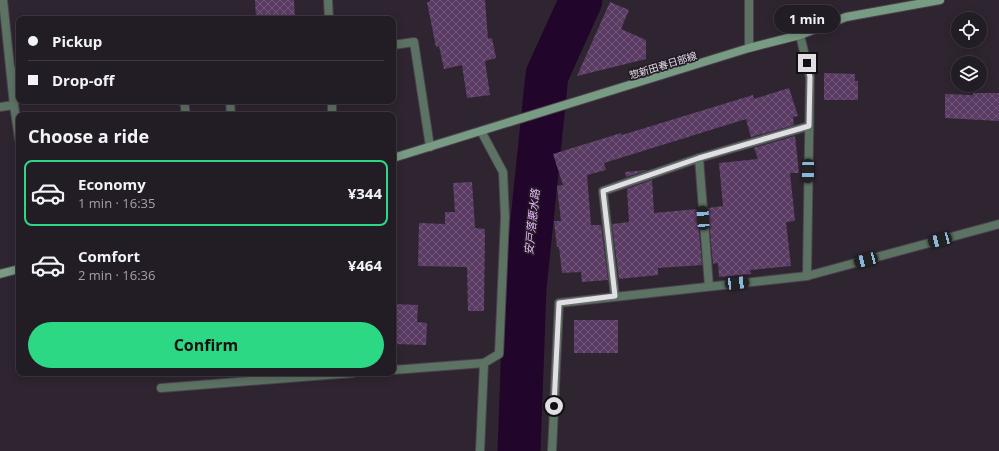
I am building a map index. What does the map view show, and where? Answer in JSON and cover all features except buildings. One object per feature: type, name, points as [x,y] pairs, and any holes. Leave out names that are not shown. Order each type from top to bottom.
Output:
[{"type":"main road","name":"惣新田春日部線","points":[[396,157],[749,48],[800,35],[846,17],[940,0]]},
{"type":"main road","points":[[0,274],[16,270]]},
{"type":"street","points":[[3,0],[15,72],[14,105],[16,119]]},
{"type":"street","points":[[328,0],[329,16]]},
{"type":"street","points":[[749,0],[749,48]]},
{"type":"street","points":[[800,35],[810,77],[807,276]]},
{"type":"street","points":[[396,45],[414,42],[430,147]]},
{"type":"street","points":[[0,107],[14,105]]},
{"type":"street","points":[[615,296],[603,191],[699,158],[809,126]]},
{"type":"street","points":[[396,370],[484,363],[499,354],[505,217],[503,172],[481,131]]},
{"type":"street","points":[[699,158],[708,286]]},
{"type":"street","points":[[552,451],[559,303],[807,276],[999,224]]},
{"type":"street","points":[[480,451],[484,363]]},
{"type":"street","points":[[161,388],[315,376]]},
{"type":"waterway","name":"安戸落悪水路","points":[[519,451],[525,288],[547,75],[581,0]]},
{"type":"route","points":[[554,406],[559,303],[615,296],[603,191],[699,158],[809,126],[810,77],[807,63]]}]
